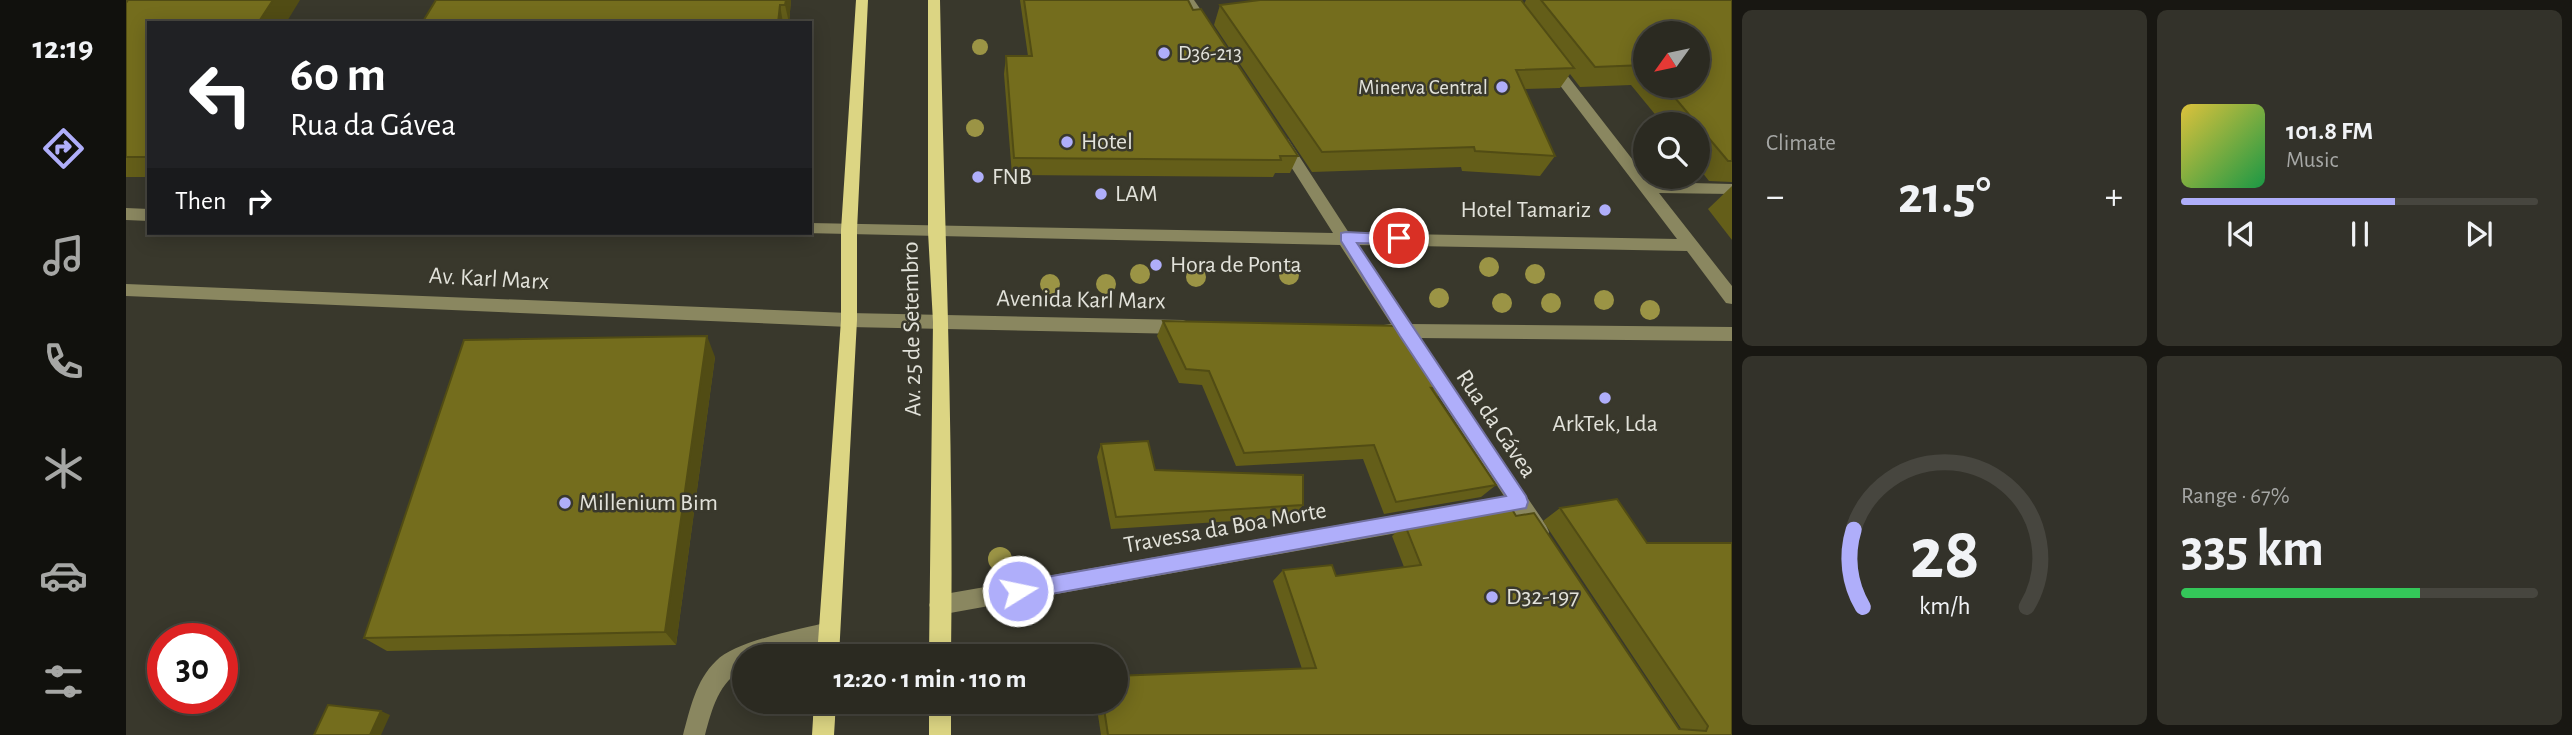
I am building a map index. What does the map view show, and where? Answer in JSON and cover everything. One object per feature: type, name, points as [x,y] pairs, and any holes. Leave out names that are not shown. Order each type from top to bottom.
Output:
[{"type":"main road","points":[[829,644],[849,320],[849,230],[862,0]]},
{"type":"main road","name":"Av. 25 de Setembro","points":[[934,0],[936,232],[941,322],[940,644]]},
{"type":"main road","points":[[823,735],[824,714]]},
{"type":"main road","points":[[940,714],[940,735]]},
{"type":"street","points":[[1188,0],[1218,45]]},
{"type":"street","points":[[1545,55],[1633,170]]},
{"type":"street","name":"Rua da Gávea","points":[[1271,124],[1405,332],[1550,549]]},
{"type":"street","points":[[1710,188],[1732,189]]},
{"type":"street","points":[[1648,189],[1732,298]]},
{"type":"street","points":[[126,214],[147,215]]},
{"type":"street","points":[[812,229],[1691,245]]},
{"type":"street","name":"Av. Karl Marx","points":[[126,290],[849,320]]},
{"type":"street","name":"Avenida Karl Marx","points":[[849,320],[1200,327]]},
{"type":"street","points":[[1364,331],[1732,334]]},
{"type":"street","name":"Travessa da Boa Morte","points":[[939,605],[1519,502]]},
{"type":"street","points":[[783,644],[830,632]]},
{"type":"street","points":[[694,735],[704,698],[724,667],[732,663]]},
{"type":"building","points":[[128,0],[273,0],[259,21],[147,21],[147,157],[126,157]]},
{"type":"building","points":[[436,0],[786,0],[785,5],[780,5],[778,21],[423,21]]},
{"type":"building","points":[[1024,0],[1188,0],[1193,10],[1201,9],[1298,156],[1280,156],[1281,160],[1014,158],[1006,56],[1032,56]]},
{"type":"building","points":[[1260,0],[1521,0],[1574,68],[1516,70],[1555,156],[1475,151],[1474,147],[1322,152],[1220,5]]},
{"type":"building","points":[[1541,0],[1732,0],[1732,161],[1728,161],[1710,140],[1710,112],[1687,112],[1675,98],[1710,98],[1710,21],[1633,21],[1633,65],[1595,67]]},
{"type":"building","points":[[1163,321],[1403,326],[1444,389],[1431,388],[1496,485],[1396,502],[1374,445],[1244,453],[1209,371],[1186,369]]},
{"type":"building","name":"Millenium Bim","points":[[707,336],[665,632],[364,638],[464,340]]},
{"type":"building","points":[[1148,441],[1155,470],[1303,475],[1303,505],[1116,517],[1101,444]]},
{"type":"building","points":[[1617,499],[1647,543],[1732,543],[1732,735],[1108,735],[1105,714],[1128,714],[1128,675],[1316,668],[1283,570],[1332,565],[1336,576],[1421,565],[1405,525],[1510,506],[1516,516],[1534,513],[1679,729],[1706,731],[1708,726],[1560,508]]},
{"type":"building","points":[[328,705],[381,711],[370,735],[314,735]]},
{"type":"place","name":"D36-213","points":[[1164,53]]},
{"type":"place","name":"Minerva Central","points":[[1502,87]]},
{"type":"place","name":"Hotel","points":[[1067,142]]},
{"type":"place","name":"FNB","points":[[978,177]]},
{"type":"place","name":"LAM","points":[[1101,194]]},
{"type":"place","name":"Hotel Tamariz","points":[[1605,210]]},
{"type":"place","name":"Hora de Ponta","points":[[1156,265]]},
{"type":"place","name":"ArkTek, Lda","points":[[1605,398]]},
{"type":"place","name":"Millenium Bim","points":[[565,503]]},
{"type":"place","name":"D32-197","points":[[1492,597]]},
{"type":"route","points":[[1018,591],[1519,502],[1405,332],[1346,237],[1399,238]]}]
